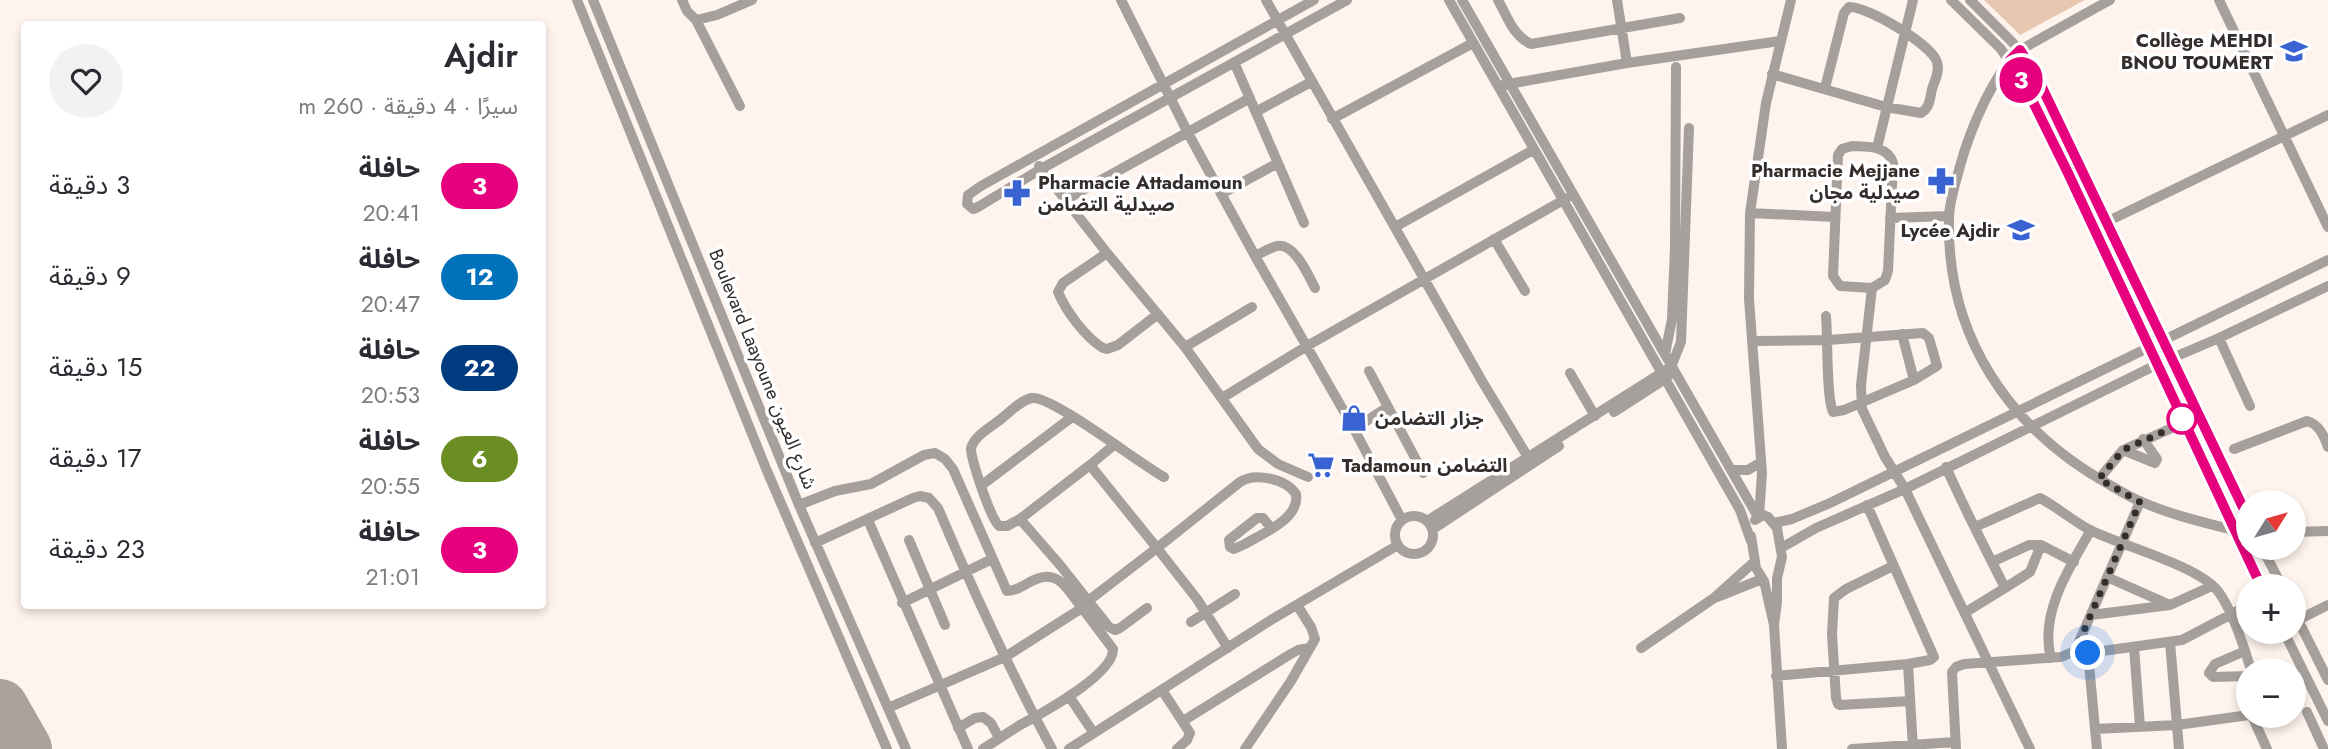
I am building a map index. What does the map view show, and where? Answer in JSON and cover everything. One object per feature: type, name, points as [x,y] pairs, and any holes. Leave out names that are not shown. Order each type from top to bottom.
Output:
[{"type":"street","name":"Boulevard Laayoune شارع العيون","points":[[577,0],[767,471],[887,749]]},
{"type":"street","name":"Boulevard Laayoune شارع العيون","points":[[593,0],[799,505],[905,749]]},
{"type":"street","points":[[682,0],[687,11],[696,20],[740,106]]},
{"type":"street","points":[[696,20],[717,15],[752,0]]},
{"type":"street","points":[[1121,0],[1188,133],[1402,520]]},
{"type":"street","points":[[1266,0],[1530,461]]},
{"type":"street","points":[[1314,0],[974,190],[966,199],[969,207],[978,208],[1041,169],[1348,0]]},
{"type":"street","points":[[1449,0],[1533,150],[1567,197],[1665,354]]},
{"type":"street","points":[[1462,0],[1567,197],[1668,373],[1740,510],[1751,541],[1754,562],[1763,580],[1774,625]]},
{"type":"street","points":[[1498,0],[1516,33],[1531,44],[1680,18]]},
{"type":"street","points":[[1617,0],[1628,63]]},
{"type":"street","points":[[1765,518],[1749,299],[1750,213],[1752,186],[1772,74],[1791,0]]},
{"type":"street","points":[[1877,148],[1913,0]]},
{"type":"street","points":[[1951,0],[2010,60],[2033,102],[2255,574]]},
{"type":"street","points":[[1970,0],[2020,50],[2038,79],[2236,493]]},
{"type":"street","points":[[2219,0],[2328,227]]},
{"type":"street","points":[[2104,1],[2020,50],[2010,60],[1970,136],[1958,173],[1949,216],[1958,306],[1983,362],[2016,411],[2068,459],[2140,502],[2189,520],[2233,530]]},
{"type":"street","points":[[1772,74],[1886,107],[1924,112],[1928,107],[1938,71],[1934,57],[1904,31],[1852,6],[1846,9],[1825,88]]},
{"type":"street","points":[[1497,86],[1628,63],[1780,41]]},
{"type":"street","points":[[1332,119],[1473,43]]},
{"type":"street","points":[[1234,62],[1304,223]]},
{"type":"street","points":[[1676,67],[1675,248],[1672,318],[1665,354],[1668,373],[1765,518],[1781,548],[1774,625],[1782,749]]},
{"type":"street","points":[[1261,109],[1311,82]]},
{"type":"street","points":[[1065,200],[1250,98]]},
{"type":"street","points":[[1117,112],[1124,124]]},
{"type":"street","points":[[2094,227],[2328,115]]},
{"type":"street","points":[[1430,525],[1668,373],[1681,342],[1689,128]]},
{"type":"street","points":[[1852,146],[1877,148],[1888,153],[1893,163],[1887,276],[1882,284],[1872,288],[1840,286],[1835,281],[1836,168],[1839,151],[1852,146]]},
{"type":"street","points":[[1395,227],[1533,150]]},
{"type":"street","points":[[1033,158],[1185,347],[1258,449],[1278,464],[1308,477]]},
{"type":"street","points":[[1221,194],[1278,163]]},
{"type":"street","points":[[1222,398],[1307,346],[1567,197]]},
{"type":"street","points":[[1750,213],[1835,217]]},
{"type":"street","points":[[1890,218],[1949,216]]},
{"type":"street","points":[[1494,239],[1525,291]]},
{"type":"street","points":[[1255,256],[1276,246],[1289,249],[1315,288]]},
{"type":"street","points":[[1107,253],[1058,289],[1062,302],[1090,337],[1103,348],[1113,348],[1158,314]]},
{"type":"street","points":[[1751,541],[1754,523],[1765,518],[1800,516],[2328,260]]},
{"type":"street","points":[[1781,548],[1816,528],[1905,489],[2170,358],[2219,338],[2328,286]]},
{"type":"street","points":[[1872,288],[1861,385],[1862,409],[1966,612],[2030,749]]},
{"type":"street","points":[[1185,347],[1252,307]]},
{"type":"street","points":[[1752,341],[1828,340],[1917,332],[1926,335],[1937,360],[1936,368],[1844,410],[1831,410],[1828,340],[1826,316]]},
{"type":"street","points":[[1902,334],[1914,380]]},
{"type":"street","points":[[2219,338],[2250,406]]},
{"type":"street","points":[[1369,371],[1423,473]]},
{"type":"street","points":[[1570,373],[1595,416]]},
{"type":"street","points":[[1530,461],[1595,416],[1668,373]]},
{"type":"street","points":[[1114,445],[1020,519],[1007,526],[998,526],[990,511],[971,454],[972,444],[1030,398],[1043,400],[1097,431],[1164,477]]},
{"type":"street","points":[[1354,429],[1388,407]]},
{"type":"street","points":[[982,485],[1072,417]]},
{"type":"street","points":[[2234,449],[2307,421],[2319,429],[2328,447]]},
{"type":"street","points":[[2099,479],[2123,450],[2183,423]]},
{"type":"street","points":[[2123,450],[2155,463],[2157,459],[2143,439]]},
{"type":"street","points":[[799,505],[835,491],[871,484],[924,455],[935,453],[953,469],[1007,591],[1013,591],[1041,576],[1049,576],[1065,586],[1115,630],[1126,625],[1147,608]]},
{"type":"street","points":[[1090,465],[1206,612],[1228,648]]},
{"type":"street","points":[[1946,467],[2005,588]]},
{"type":"street","points":[[1732,470],[1761,468]]},
{"type":"street","points":[[888,708],[1005,657],[1085,605],[1240,482],[1250,477],[1262,477],[1283,484],[1297,494],[1294,510],[1271,528]]},
{"type":"street","points":[[815,543],[913,498],[929,498],[938,508],[1005,657],[1052,749]]},
{"type":"street","points":[[1975,527],[2040,498],[2091,530],[2196,575],[2212,586],[2222,597],[2247,658]]},
{"type":"street","points":[[2075,651],[2140,502]]},
{"type":"street","points":[[1867,505],[1935,656],[1954,669]]},
{"type":"street","points":[[1413,516],[1430,525],[1434,537],[1426,551],[1410,554],[1398,545],[1395,533],[1402,520],[1413,516]]},
{"type":"street","points":[[983,749],[1069,696],[1107,666],[1114,653],[1060,565],[1020,519]]},
{"type":"street","points":[[868,520],[968,749]]},
{"type":"street","points":[[2052,658],[2047,633],[2049,615],[2091,530]]},
{"type":"street","points":[[2306,532],[2328,531]]},
{"type":"street","points":[[909,540],[945,625]]},
{"type":"street","points":[[1069,749],[1297,605],[1398,545]]},
{"type":"street","points":[[1992,562],[2029,545],[2041,545],[2074,562]]},
{"type":"street","points":[[1966,612],[2030,572],[2041,545]]},
{"type":"street","points":[[902,603],[992,559]]},
{"type":"street","points":[[1641,648],[1714,598],[1754,562]]},
{"type":"street","points":[[1893,566],[1846,589],[1834,598],[1833,670],[1838,704],[1910,701]]},
{"type":"street","points":[[2107,577],[2170,605]]},
{"type":"street","points":[[1714,598],[1763,580],[1771,581],[1777,578]]},
{"type":"street","points":[[2091,615],[2170,605],[2212,586]]},
{"type":"street","points":[[2135,611],[2141,590]]},
{"type":"street","points":[[1191,622],[1235,594]]},
{"type":"street","points":[[1245,749],[1291,681],[1315,636],[1297,605]]},
{"type":"street","points":[[2306,613],[2328,605]]},
{"type":"street","points":[[1852,749],[1955,745],[1951,680],[1954,669],[1964,664],[2052,658],[2075,651],[2088,653],[2182,640],[2236,611]]},
{"type":"street","points":[[2306,636],[2328,680]]},
{"type":"street","points":[[2171,642],[2179,749]]},
{"type":"street","points":[[2134,647],[2140,727]]},
{"type":"street","points":[[1183,720],[1289,655],[1310,648]]},
{"type":"street","points":[[2236,676],[2213,677],[2209,673],[2215,664],[2245,651]]},
{"type":"street","points":[[2088,653],[2097,749]]},
{"type":"street","points":[[1776,676],[1908,664],[1930,660],[1935,656]]},
{"type":"street","points":[[1908,664],[1913,746]]},
{"type":"street","points":[[2306,682],[2328,721]]},
{"type":"street","points":[[1162,690],[1190,733],[1177,749]]},
{"type":"street","points":[[1069,696],[1093,732]]},
{"type":"street","points":[[2322,708],[2306,712],[2324,749]]},
{"type":"street","points":[[958,728],[975,718],[983,717],[999,738]]},
{"type":"street","points":[[2095,729],[2177,725],[2236,718]]},
{"type":"street","points":[[2256,728],[2267,749]]},
{"type":"shaded area","points":[[1984,0],[2085,0],[2020,35]]},
{"type":"runway","points":[[0,707],[24,749]]},
{"type":"bus line","name":"3","points":[[2236,493],[2038,79],[2020,50],[2010,60],[2068,173],[2236,536]]},
{"type":"bus line","name":"3","points":[[2248,560],[2255,574]]},
{"type":"place","name":"Collège MEHDI BNOU TOUMERT","points":[[2294,51]]},
{"type":"place","name":"Pharmacie Mejjane صيدلية مجان","points":[[1941,181]]},
{"type":"place","name":"Pharmacie Attadamoun صيدلية التضامن","points":[[1017,193]]},
{"type":"place","name":"Lycée Ajdir","points":[[2021,230]]},
{"type":"place","name":"جزار التضامن","points":[[1354,418]]},
{"type":"place","name":"Tadamoun التضامن","points":[[1321,465]]},
{"type":"route","points":[[2088,653],[2075,651],[2140,502],[2099,479],[2123,450],[2183,423],[2182,419]]}]
